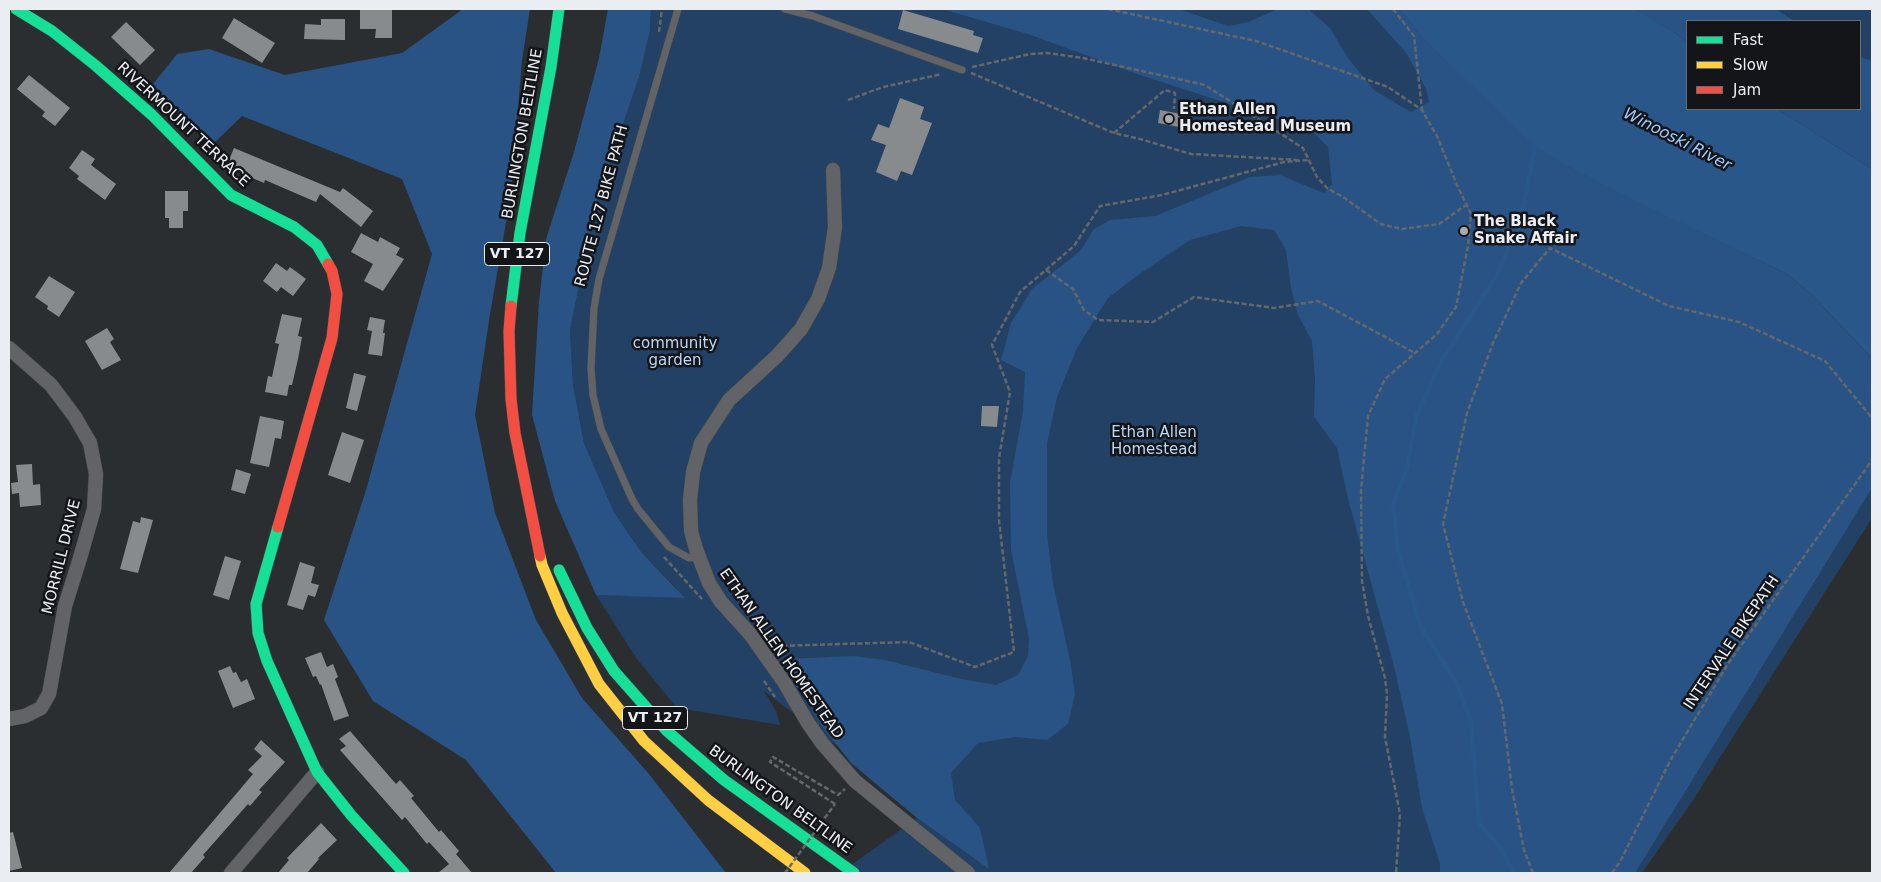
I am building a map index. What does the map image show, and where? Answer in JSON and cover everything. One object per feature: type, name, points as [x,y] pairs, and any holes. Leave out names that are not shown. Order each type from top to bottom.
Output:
[{"type":"main road","name":"RIVERMOUNT TERRACE","points":[[16,9],[52,31],[95,65],[152,115],[231,195],[294,227],[317,246],[332,271],[337,294],[332,338],[277,538],[256,604],[258,633],[268,661],[317,772],[351,815],[404,873]]},
{"type":"main road","name":"BURLINGTON BELTLINE","points":[[559,9],[551,67],[520,233],[511,298],[509,331],[510,399],[515,433],[542,565],[562,613],[599,684],[644,741],[708,800],[805,873]]},
{"type":"main road","name":"BURLINGTON BELTLINE","points":[[529,502],[564,582],[587,628],[614,671],[635,696],[667,731],[724,780],[854,873]]},
{"type":"street","name":"ETHAN ALLEN HOMESTEAD","points":[[833,170],[835,227],[829,268],[818,299],[801,329],[777,356],[729,400],[701,443],[693,472],[690,500],[691,531],[709,583],[722,602],[759,646],[822,743],[855,781],[968,873]]},
{"type":"street","name":"MORRILL DRIVE","points":[[9,348],[51,385],[75,417],[90,443],[96,474],[94,509],[64,606],[49,694],[41,708],[25,716],[9,719]]},
{"type":"street","points":[[231,873],[317,772]]},
{"type":"lane","points":[[678,9],[599,279],[594,308],[591,368],[593,395],[600,428],[632,499],[669,547],[689,558],[699,557]]},
{"type":"lane","points":[[785,9],[813,16],[962,70]]},
{"type":"path","points":[[658,38],[662,9]]},
{"type":"path","points":[[1108,9],[1256,41],[1388,87],[1422,110]]},
{"type":"path","points":[[1392,9],[1414,36],[1422,110],[1437,136],[1456,186],[1471,214],[1468,246],[1456,307],[1437,334],[1385,379],[1368,416],[1361,490],[1362,581],[1368,616],[1385,678],[1387,694],[1385,737],[1400,814],[1396,873]]},
{"type":"path","points":[[848,100],[883,87],[1030,54],[1047,53],[1083,58],[1205,85],[1303,148],[1317,177],[1327,188],[1381,224],[1402,229],[1439,224],[1466,205]]},
{"type":"path","points":[[962,70],[1114,133],[1191,154],[1309,160]]},
{"type":"path","points":[[1114,133],[1165,90],[1175,93],[1174,109]]},
{"type":"path","points":[[759,646],[909,642],[975,668],[1014,652],[999,520],[999,458],[1010,392],[992,345],[1020,292],[1074,246],[1100,206],[1162,195],[1284,162],[1309,160]]},
{"type":"path","points":[[1533,873],[1524,850],[1512,789],[1502,704],[1463,602],[1443,524],[1467,412],[1493,343],[1521,283],[1550,248],[1669,306],[1739,322],[1825,361],[1872,418]]},
{"type":"path","points":[[1046,270],[1073,289],[1084,310],[1098,320],[1153,322],[1194,297],[1274,308],[1318,301],[1416,352]]},
{"type":"path","name":"INTERVALE BIKEPATH","points":[[1612,873],[1621,860],[1671,759],[1728,664],[1872,460]]},
{"type":"path","points":[[659,551],[702,600]]},
{"type":"path","points":[[785,873],[835,804],[770,762],[773,757],[838,795],[845,790]]},
{"type":"green space","name":"Ethan Allen Homestead","points":[[651,9],[1400,9],[1419,34],[1872,358],[1872,518],[1693,800],[1642,873],[840,873],[917,818],[988,868],[986,857],[764,691],[776,711],[780,725],[677,708],[637,659],[596,595],[682,597],[676,588],[642,553],[614,512],[584,443],[573,385],[570,330],[595,207],[639,77],[650,31]]},
{"type":"green space","points":[[1631,9],[1872,9],[1872,169],[1779,110],[1861,110],[1861,20],[1686,20],[1686,41],[1669,29]]},
{"type":"shaded area","points":[[463,9],[530,9],[522,60],[511,194],[475,415],[495,513],[536,620],[582,698],[649,774],[726,873],[556,873],[466,760],[373,701],[324,620],[366,490],[432,254],[402,179],[242,116],[212,145],[150,88],[177,54],[209,49],[285,75],[402,53]]},
{"type":"shaded area","points":[[608,9],[651,9],[650,31],[639,77],[595,207],[570,330],[573,385],[584,443],[614,512],[642,553],[685,598],[596,595],[555,501],[532,415],[539,302],[546,239],[574,152],[599,58]]},
{"type":"shaded area","points":[[942,9],[1179,9],[1228,26],[1248,22],[1278,9],[1308,9],[1330,28],[1348,58],[1374,90],[1411,112],[1429,102],[1426,89],[1407,54],[1367,9],[1400,9],[1419,34],[1567,166],[1787,274],[1810,293],[1872,358],[1872,488],[1635,873],[1440,873],[1440,864],[1422,808],[1410,737],[1394,666],[1348,499],[1337,448],[1314,417],[1315,380],[1312,341],[1298,315],[1291,288],[1286,250],[1274,230],[1241,226],[1190,240],[1108,298],[1077,348],[1057,397],[1047,444],[1047,534],[1053,584],[1070,660],[1075,694],[1068,724],[1047,740],[1015,737],[978,743],[951,773],[955,800],[980,828],[989,869],[917,818],[851,763],[820,723],[783,659],[853,656],[885,660],[961,679],[996,685],[1018,675],[1028,656],[1029,639],[1011,550],[1010,483],[1023,411],[1025,372],[1001,360],[1011,323],[1032,289],[1080,251],[1094,229],[1110,220],[1155,216],[1250,177],[1280,175],[1324,193],[1332,184],[1328,147],[1309,128],[1140,75],[1028,34]]},
{"type":"shaded area","points":[[1631,9],[1776,9],[1792,20],[1686,20],[1686,41],[1669,29]]},
{"type":"shaded area","points":[[1861,57],[1872,61],[1872,169],[1779,110],[1861,110]]},
{"type":"water","name":"Winooski River","points":[[1400,9],[1636,10],[1686,41],[1686,110],[1779,110],[1872,169],[1872,358],[1810,293],[1787,274],[1567,166],[1535,146],[1419,34]]},
{"type":"building","points":[[360,9],[392,9],[392,38],[375,38],[376,29],[360,29]]},
{"type":"building","points":[[903,10],[974,31],[973,35],[983,38],[978,53],[898,29]]},
{"type":"building","points":[[234,18],[275,43],[262,63],[222,38]]},
{"type":"building","points":[[321,19],[345,19],[345,40],[304,39],[305,24],[321,25]]},
{"type":"building","points":[[126,22],[155,50],[140,65],[111,37]]},
{"type":"building","points":[[29,75],[70,108],[55,126],[42,116],[45,112],[17,89]]},
{"type":"building","points":[[900,98],[924,107],[920,119],[932,123],[912,175],[901,171],[897,181],[876,172],[886,145],[871,140],[878,124],[889,128]]},
{"type":"building","name":"Ethan Allen Homestead Museum","points":[[1160,110],[1181,114],[1179,127],[1158,123]]},
{"type":"building","points":[[234,148],[340,192],[343,188],[373,211],[361,227],[320,194],[316,202],[265,180],[264,183],[250,177],[251,175],[227,165]]},
{"type":"building","points":[[82,150],[95,159],[91,165],[116,184],[105,200],[77,179],[79,176],[69,168]]},
{"type":"building","points":[[165,191],[188,191],[188,211],[183,211],[183,228],[169,228],[169,218],[165,218]]},
{"type":"building","points":[[361,233],[378,242],[380,237],[400,248],[396,255],[404,259],[383,291],[364,281],[373,264],[351,252]]},
{"type":"building","points":[[276,263],[287,271],[290,267],[306,279],[293,296],[281,287],[277,292],[263,281]]},
{"type":"building","points":[[49,276],[75,292],[59,317],[47,309],[48,306],[35,297]]},
{"type":"building","points":[[282,314],[302,318],[298,336],[302,337],[298,359],[292,385],[289,385],[287,396],[265,392],[268,376],[272,377],[279,344],[275,343]]},
{"type":"building","points":[[370,317],[385,320],[382,356],[368,354],[372,331],[367,330]]},
{"type":"building","points":[[107,328],[114,339],[110,342],[121,360],[102,370],[85,341]]},
{"type":"building","points":[[354,373],[366,376],[357,411],[346,408]]},
{"type":"building","points":[[982,406],[999,406],[997,427],[981,426]]},
{"type":"building","points":[[260,416],[284,421],[281,439],[275,438],[269,467],[250,463]]},
{"type":"building","points":[[342,432],[364,440],[350,483],[328,475]]},
{"type":"building","points":[[32,464],[33,485],[40,484],[41,505],[20,507],[19,493],[12,494],[11,483],[18,482],[16,465]]},
{"type":"building","points":[[236,469],[251,474],[245,494],[231,490]]},
{"type":"building","points":[[141,517],[153,520],[138,573],[120,569],[133,521],[140,523]]},
{"type":"building","points":[[225,556],[241,561],[229,600],[213,595]]},
{"type":"building","points":[[300,562],[315,567],[311,583],[319,585],[315,597],[308,595],[303,610],[287,605]]},
{"type":"building","points":[[321,652],[327,667],[333,664],[338,677],[335,679],[349,716],[334,721],[321,684],[316,676],[313,677],[305,658]]},
{"type":"building","points":[[230,666],[233,673],[236,672],[241,682],[247,679],[255,699],[233,708],[218,671]]},
{"type":"building","points":[[350,731],[396,784],[400,780],[414,796],[411,798],[439,832],[441,830],[459,851],[456,854],[472,873],[438,873],[449,864],[429,842],[427,844],[405,817],[402,820],[340,750],[346,746],[339,739]]},
{"type":"building","points":[[261,740],[285,762],[259,790],[262,792],[250,806],[248,804],[203,855],[205,857],[191,873],[169,873],[253,774],[248,770],[262,756],[254,749]]},
{"type":"building","points":[[321,823],[337,840],[318,858],[307,873],[278,873],[289,860],[287,858]]},
{"type":"building","points":[[13,832],[22,868],[9,871],[9,833]]},
{"type":"waterway","points":[[1514,873],[1499,846],[1479,823],[1471,723],[1457,684],[1421,627],[1398,551],[1393,504],[1407,469],[1416,417],[1440,363],[1497,275],[1522,213],[1536,142]]},
{"type":"traffic: fast","points":[[16,9],[52,31],[95,65],[152,115],[231,195],[294,227],[317,245],[328,264]]},
{"type":"traffic: fast","points":[[511,306],[520,233],[551,67],[559,9]]},
{"type":"traffic: fast","points":[[278,527],[256,604],[258,633],[267,661],[317,772],[351,815],[404,873]]},
{"type":"traffic: fast","points":[[559,570],[587,628],[614,671],[667,731],[724,780],[854,873]]},
{"type":"traffic: slow","points":[[540,556],[562,613],[599,684],[644,741],[708,800],[805,873]]},
{"type":"traffic: jam","points":[[278,527],[332,338],[337,294],[332,271],[328,264]]},
{"type":"traffic: jam","points":[[511,306],[509,331],[511,399],[515,433],[540,556]]},
{"type":"place","name":"Ethan Allen Homestead Museum","points":[[1169,119]]},
{"type":"place","name":"The Black Snake Affair","points":[[1464,231]]},
{"type":"park label","name":"community garden","points":[[675,352]]}]
